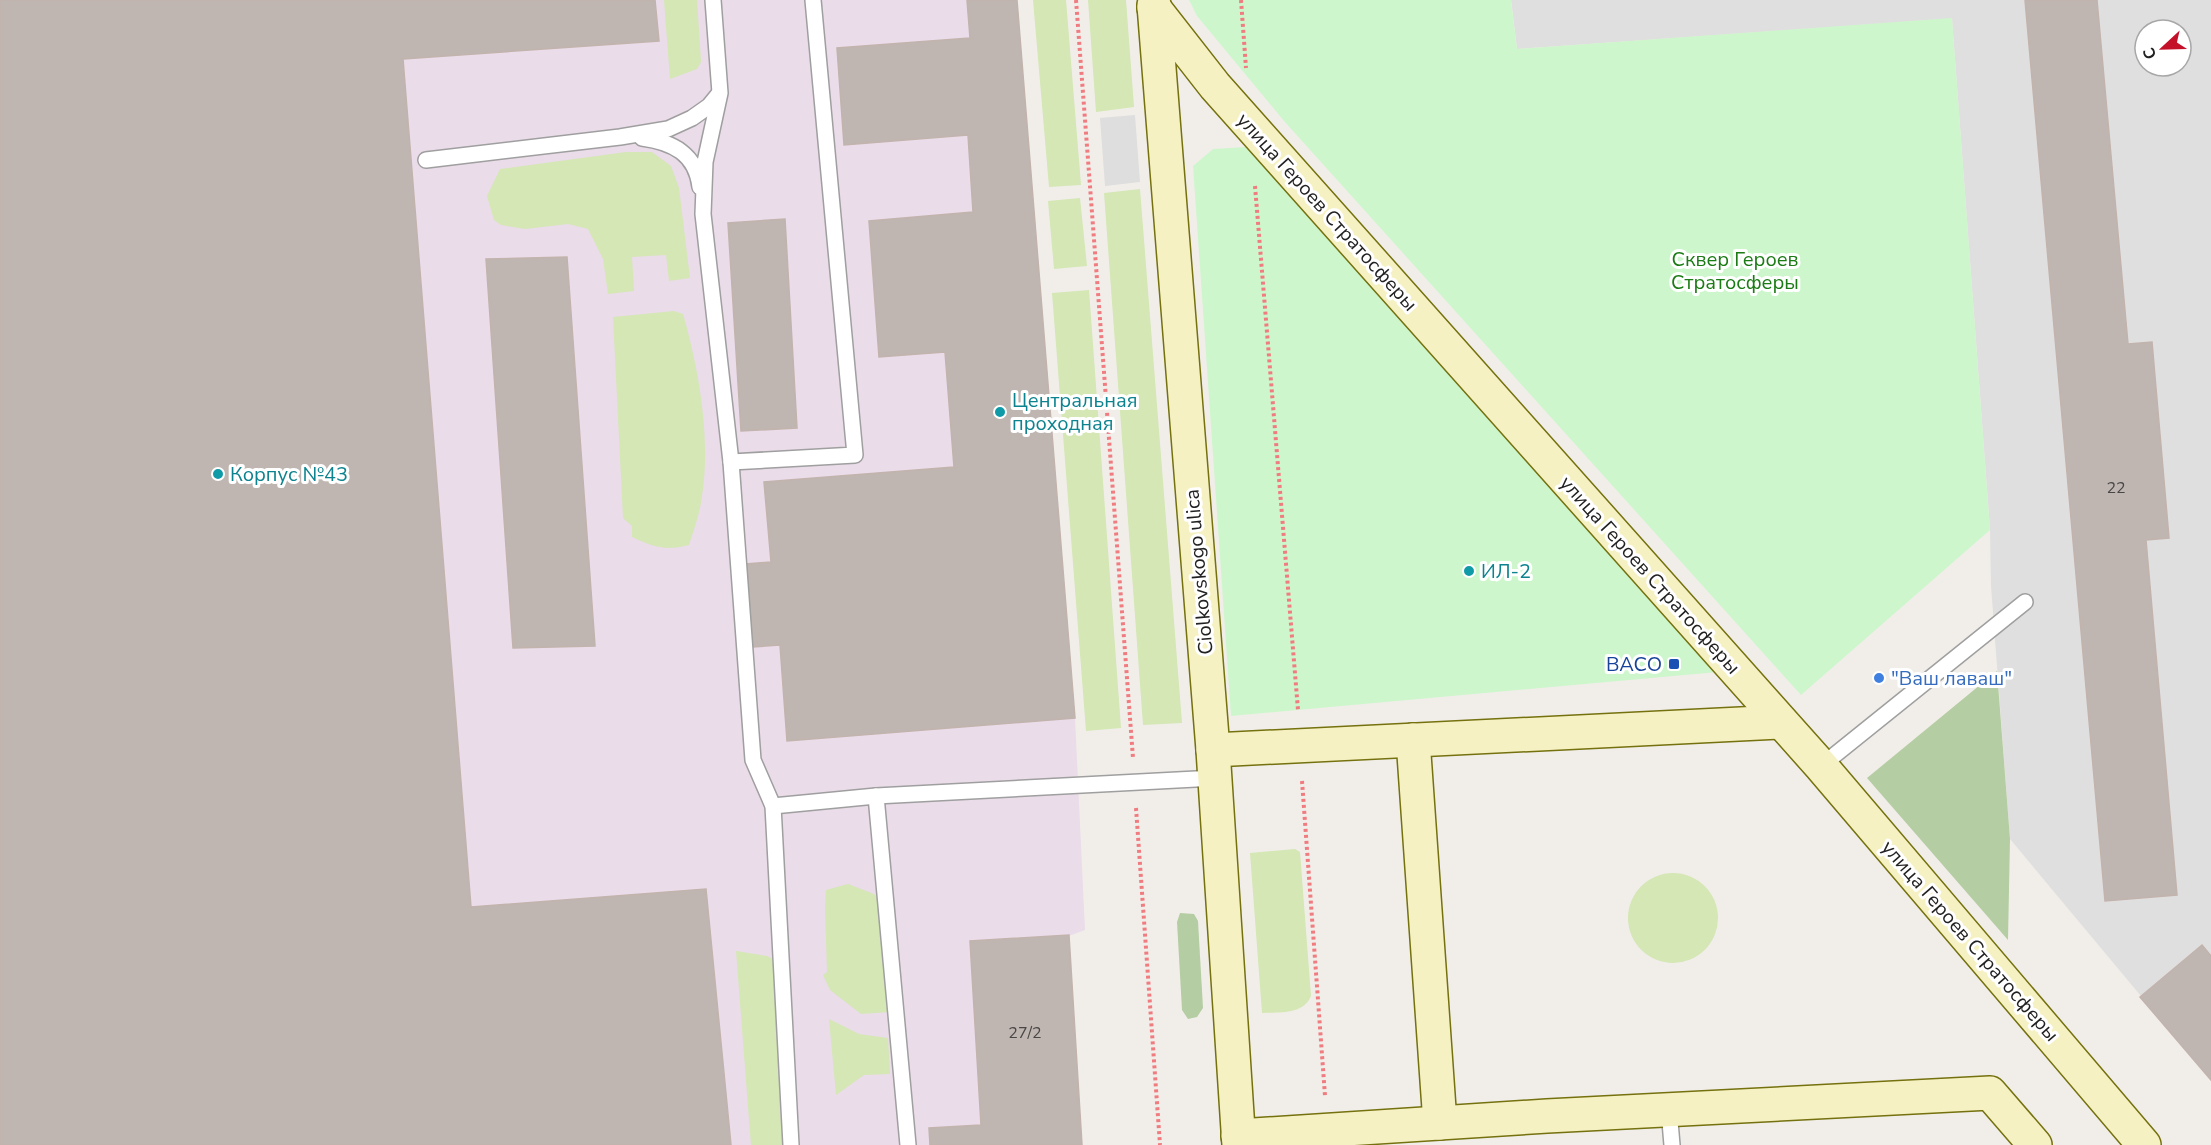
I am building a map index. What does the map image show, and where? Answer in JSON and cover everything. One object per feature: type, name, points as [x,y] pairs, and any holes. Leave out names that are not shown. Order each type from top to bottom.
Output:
[{"type":"street","name":"улица Героев Стратосферы","points":[[1154,4],[1215,86],[1821,766],[2144,1145]]},
{"type":"street","name":"Ciolkovskogo ulica","points":[[1154,4],[1214,764],[1239,1140]]},
{"type":"street","points":[[1214,764],[1300,746],[1781,722]]},
{"type":"street","points":[[1413,740],[1440,1123]]},
{"type":"street","points":[[1239,1140],[1327,1130],[1547,1116],[1990,1093],[2035,1145]]},
{"type":"lane","points":[[703,214],[705,162],[720,93],[713,0]]},
{"type":"lane","points":[[731,462],[855,455],[813,0]]},
{"type":"lane","points":[[426,160],[621,137],[668,129],[692,118],[709,106],[720,93]]},
{"type":"lane","points":[[621,137],[645,138],[666,143],[685,152],[698,177],[731,462],[753,760],[773,806],[791,1145]]},
{"type":"lane","points":[[1821,766],[2025,602]]},
{"type":"lane","points":[[773,806],[876,796],[1135,781],[1214,764]]},
{"type":"lane","points":[[876,796],[908,1145]]},
{"type":"lane","points":[[1669,1110],[1672,1145]]},
{"type":"path","points":[[1076,0],[1160,1145]]},
{"type":"path","points":[[1241,0],[1247,75],[1245,120]]},
{"type":"path","points":[[1254,178],[1295,665],[1327,1130]]},
{"type":"shaded area","points":[[0,0],[1017,0],[1075,718],[1085,930],[1069,936],[1082,1145],[0,1145]]},
{"type":"shaded area","points":[[1511,0],[2211,0],[2211,1080],[2010,839],[1991,586],[1990,530],[1952,19],[1517,49]]},
{"type":"shaded area","points":[[1135,115],[1140,182],[1105,186],[1100,118]]},
{"type":"green space","points":[[664,0],[697,0],[701,62],[697,69],[670,79]]},
{"type":"green space","points":[[1033,0],[1066,0],[1081,185],[1049,187]]},
{"type":"green space","points":[[1088,0],[1126,0],[1134,107],[1096,112]]},
{"type":"green space","name":"Сквер Героев Стратосферы","points":[[1189,0],[1511,0],[1517,49],[1952,18],[1990,530],[1801,695],[1284,121],[1197,16]]},
{"type":"green space","points":[[1246,147],[1718,672],[1231,716],[1193,166],[1213,149]]},
{"type":"green space","points":[[626,152],[652,152],[671,166],[679,188],[690,278],[669,281],[666,255],[632,257],[634,291],[608,294],[603,259],[588,229],[568,224],[525,229],[501,225],[494,220],[487,196],[500,169]]},
{"type":"green space","points":[[1140,189],[1182,723],[1143,725],[1104,193]]},
{"type":"green space","points":[[1080,198],[1087,266],[1054,269],[1048,201]]},
{"type":"green space","points":[[1089,290],[1121,728],[1086,731],[1052,293]]},
{"type":"green space","points":[[674,311],[683,314],[694,358],[702,404],[705,451],[700,509],[689,545],[666,548],[653,546],[632,537],[632,526],[623,518],[613,317]]},
{"type":"green space","points":[[1997,671],[2010,839],[2008,940],[1867,778]]},
{"type":"green space","points":[[1295,849],[1300,852],[1311,996],[1302,1007],[1297,1009],[1262,1013],[1250,853]]},
{"type":"green space","points":[[1673,873],[1690,876],[1705,886],[1715,901],[1718,918],[1715,935],[1705,950],[1690,960],[1673,963],[1656,960],[1641,950],[1631,935],[1628,918],[1631,901],[1641,886],[1656,876]]},
{"type":"green space","points":[[848,884],[874,894],[881,902],[889,1012],[861,1014],[830,990],[823,975],[827,972],[826,890]]},
{"type":"green space","points":[[1180,913],[1194,914],[1198,921],[1203,1008],[1197,1017],[1188,1019],[1182,1010],[1177,922]]},
{"type":"green space","points":[[736,951],[773,959],[782,1145],[751,1145]]},
{"type":"green space","points":[[829,1019],[859,1034],[888,1038],[890,1074],[864,1075],[836,1095]]},
{"type":"building","name":"Корпус №43","points":[[0,0],[655,0],[659,41],[403,59],[471,907],[706,889],[731,1145],[0,1145]]},
{"type":"building","name":"Центральная проходная","points":[[967,0],[1017,0],[1075,718],[787,741],[780,645],[753,647],[746,564],[771,562],[764,482],[954,467],[945,352],[879,357],[869,221],[973,212],[968,135],[844,145],[837,48],[970,38]]},
{"type":"building","points":[[2025,0],[2097,0],[2128,344],[2152,342],[2169,538],[2146,540],[2177,895],[2105,901]]},
{"type":"building","points":[[785,219],[797,428],[741,431],[728,223]]},
{"type":"building","points":[[567,257],[595,646],[513,648],[486,259]]},
{"type":"building","points":[[1069,935],[1082,1145],[930,1145],[929,1128],[981,1125],[970,941]]},
{"type":"building","points":[[2202,945],[2211,956],[2211,1080],[2140,997]]},
{"type":"place","name":"Центральная проходная","points":[[1000,412]]},
{"type":"place","name":"Корпус №43","points":[[218,474]]},
{"type":"place","name":"ИЛ-2","points":[[1469,571]]},
{"type":"place","name":"ВАСО","points":[[1674,664]]},
{"type":"place","name":"\"Ваш лаваш\"","points":[[1879,678]]}]
